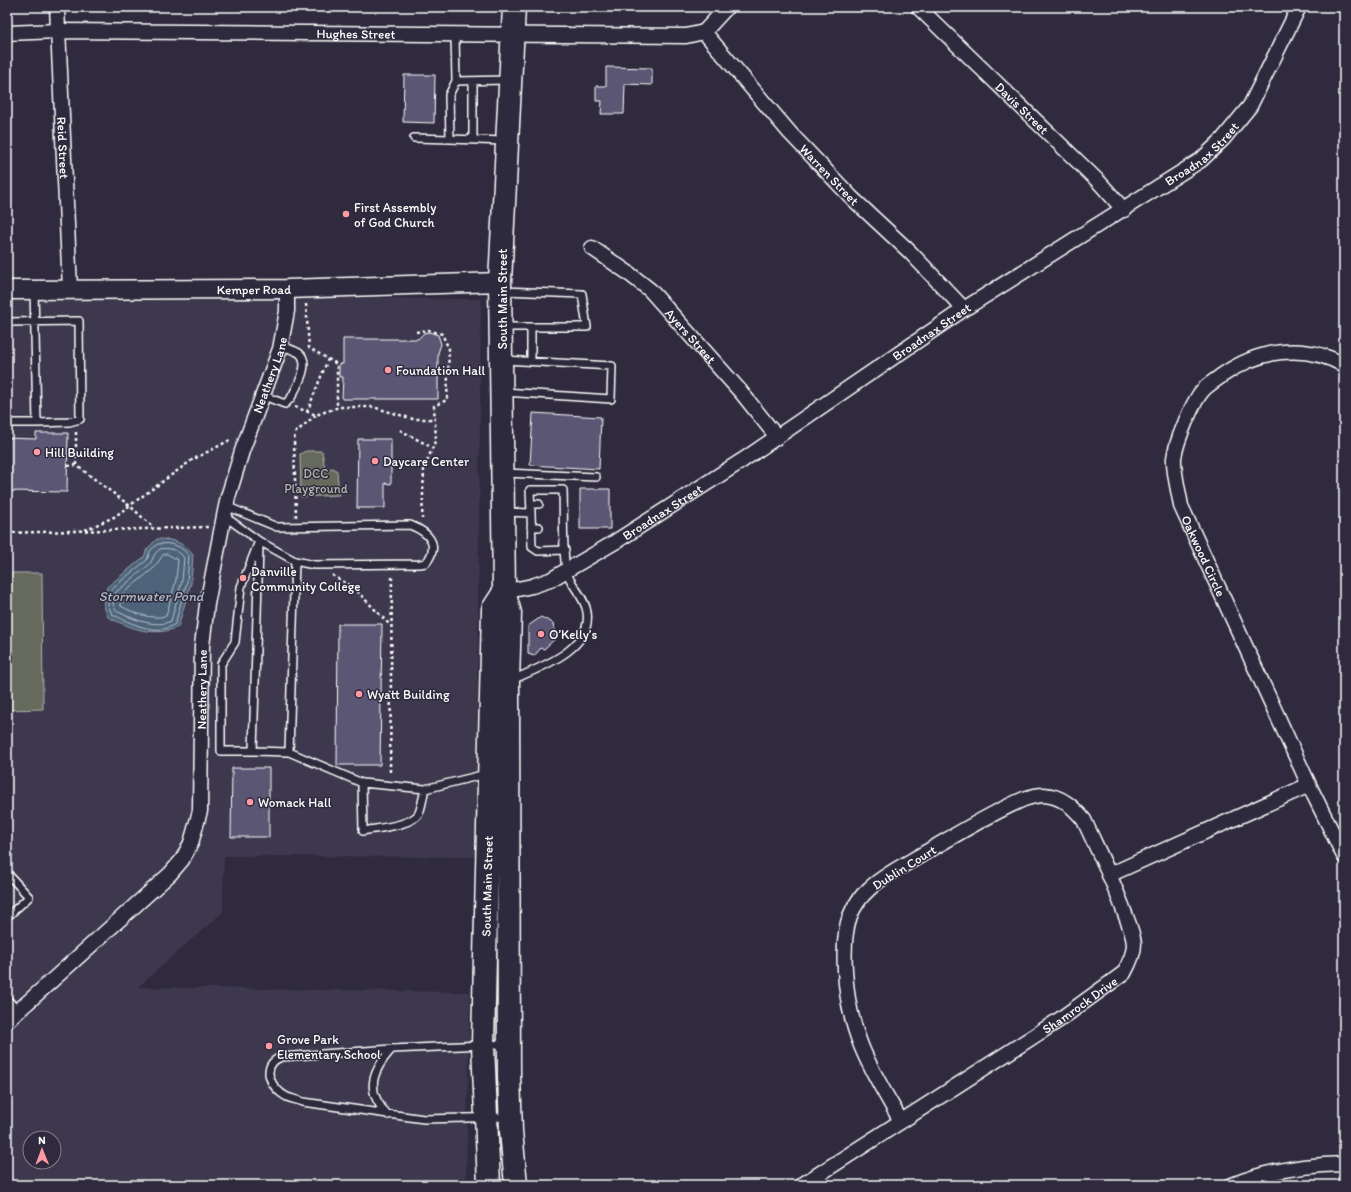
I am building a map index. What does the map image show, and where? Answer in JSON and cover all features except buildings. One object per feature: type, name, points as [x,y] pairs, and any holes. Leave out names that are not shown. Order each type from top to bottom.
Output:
[{"type":"main road","name":"South Main Street","points":[[514,7],[509,80],[500,286],[504,592],[510,613],[508,682],[510,1117],[516,1185]]},
{"type":"main road","name":"South Main Street","points":[[488,1185],[483,1045],[493,609],[504,592]]},
{"type":"street","name":"Reid Street","points":[[57,7],[70,289]]},
{"type":"street","points":[[704,32],[727,7]]},
{"type":"street","name":"Davis Street","points":[[918,7],[1099,182],[1124,210]]},
{"type":"street","name":"Broadnax Street","points":[[504,592],[532,586],[566,570],[652,519],[777,437],[964,309],[1124,210],[1201,160],[1240,121],[1250,106],[1299,7]]},
{"type":"street","name":"Hughes Street","points":[[7,33],[58,31],[455,36],[686,36],[704,32]]},
{"type":"street","name":"Warren Street","points":[[704,32],[795,138],[852,198],[910,252],[964,309]]},
{"type":"street","name":"Ayers Street","points":[[592,248],[650,290],[741,392],[777,437]]},
{"type":"street","name":"Kemper Road","points":[[7,290],[296,289],[500,286]]},
{"type":"street","name":"Neathery Lane","points":[[7,1021],[170,874],[182,860],[191,844],[200,811],[202,646],[207,604],[224,516],[250,430],[264,396],[281,345],[287,311],[296,289]]},
{"type":"street","name":"Oakwood Circle","points":[[1344,365],[1335,360],[1306,352],[1282,351],[1252,358],[1229,371],[1203,389],[1184,425],[1174,459],[1181,506],[1309,785],[1344,856]]},
{"type":"street","points":[[1109,875],[1309,785]]},
{"type":"street","name":"Dublin Court","points":[[901,1121],[871,1070],[857,1040],[850,1015],[846,989],[844,956],[846,930],[850,915],[859,899],[870,888],[897,870],[961,832],[1023,799],[1044,795],[1064,801],[1075,809],[1084,820],[1109,875]]},
{"type":"street","name":"Shamrock Drive","points":[[802,1185],[1059,1020],[1124,973],[1132,957],[1134,945],[1133,935],[1109,875]]},
{"type":"street","points":[[1232,1185],[1248,1178],[1305,1165],[1344,1164]]},
{"type":"lane","points":[[450,139],[449,95],[456,81],[455,36]]},
{"type":"lane","points":[[456,81],[473,82],[509,80]]},
{"type":"lane","points":[[472,140],[473,82]]},
{"type":"lane","points":[[414,138],[506,141]]},
{"type":"lane","points":[[500,286],[582,294],[587,327],[501,327]]},
{"type":"lane","points":[[34,290],[37,423]]},
{"type":"lane","points":[[7,322],[79,321],[80,419],[69,422],[7,423]]},
{"type":"lane","points":[[531,327],[531,361]]},
{"type":"lane","points":[[264,396],[285,404],[291,398],[303,369],[304,363],[298,353],[281,345]]},
{"type":"lane","points":[[501,359],[612,366],[610,399],[502,392]]},
{"type":"lane","points":[[503,473],[596,477]]},
{"type":"lane","points":[[508,682],[568,653],[584,632],[588,613],[582,597],[566,570],[563,490],[530,490],[532,546],[538,551],[565,550]]},
{"type":"lane","points":[[530,504],[539,504]]},
{"type":"lane","points":[[555,504],[564,504]]},
{"type":"lane","points":[[503,512],[531,513]]},
{"type":"lane","points":[[224,516],[278,527],[410,525],[428,535],[432,543],[433,551],[426,563],[420,564],[314,565],[295,561],[259,541],[224,516]]},
{"type":"lane","points":[[531,527],[539,527]]},
{"type":"lane","points":[[555,527],[564,527]]},
{"type":"lane","points":[[259,541],[241,587],[235,642],[221,664],[221,751],[289,752],[362,782],[425,789],[489,774]]},
{"type":"lane","points":[[253,751],[259,541]]},
{"type":"lane","points":[[289,752],[295,561]]},
{"type":"lane","points":[[362,782],[363,831],[400,824],[414,819],[419,813],[425,789]]},
{"type":"lane","points":[[7,872],[29,897],[7,917]]},
{"type":"lane","points":[[7,999],[18,1011]]},
{"type":"lane","points":[[509,1044],[392,1049],[280,1057],[273,1060],[269,1068],[269,1078],[276,1089],[287,1097],[303,1102],[389,1116],[424,1120],[510,1117]]},
{"type":"lane","points":[[389,1116],[378,1106],[374,1096],[373,1079],[379,1062],[392,1049]]},
{"type":"path","points":[[296,289],[309,348],[337,364],[337,408]]},
{"type":"path","points":[[416,332],[428,330],[442,334],[449,349],[447,400],[434,406],[436,439],[424,469],[421,530]]},
{"type":"path","points":[[307,412],[328,359]]},
{"type":"path","points":[[285,404],[316,415]]},
{"type":"path","points":[[296,527],[294,440],[296,432],[316,415],[337,408],[373,408],[413,419],[435,419]]},
{"type":"path","points":[[76,420],[76,465]]},
{"type":"path","points":[[83,531],[114,517],[192,460],[250,430]]},
{"type":"path","points":[[400,430],[433,448]]},
{"type":"path","points":[[68,466],[76,465],[130,506],[154,529]]},
{"type":"path","points":[[7,533],[154,529],[224,516]]},
{"type":"path","points":[[314,565],[353,587],[390,625]]},
{"type":"path","points":[[383,565],[392,578],[390,625],[390,772]]},
{"type":"shaded area","name":"Danville Community College","points":[[123,296],[481,299],[476,857],[224,856],[223,912],[138,987],[470,992],[466,1185],[7,1185],[7,299]]},
{"type":"green space","name":"DCC Playground","points":[[306,451],[322,451],[325,469],[333,468],[337,471],[339,495],[301,497],[300,454]]},
{"type":"green space","points":[[7,573],[42,573],[43,709],[7,710]]},
{"type":"water","name":"Stormwater Pond","points":[[157,539],[177,542],[193,555],[191,583],[178,627],[160,632],[151,632],[133,628],[108,617],[104,606],[107,587],[144,557],[147,549]]},
{"type":"place","name":"First Assembly of God Church","points":[[346,214]]},
{"type":"place","name":"Foundation Hall","points":[[388,370]]},
{"type":"place","name":"Hill Building","points":[[37,452]]},
{"type":"place","name":"Daycare Center","points":[[375,461]]},
{"type":"place","name":"Danville Community College","points":[[243,578]]},
{"type":"place","name":"O’Kelly’s","points":[[541,634]]},
{"type":"place","name":"Wyatt Building","points":[[359,694]]},
{"type":"place","name":"Womack Hall","points":[[250,802]]},
{"type":"place","name":"Grove Park Elementary School","points":[[269,1046]]}]
